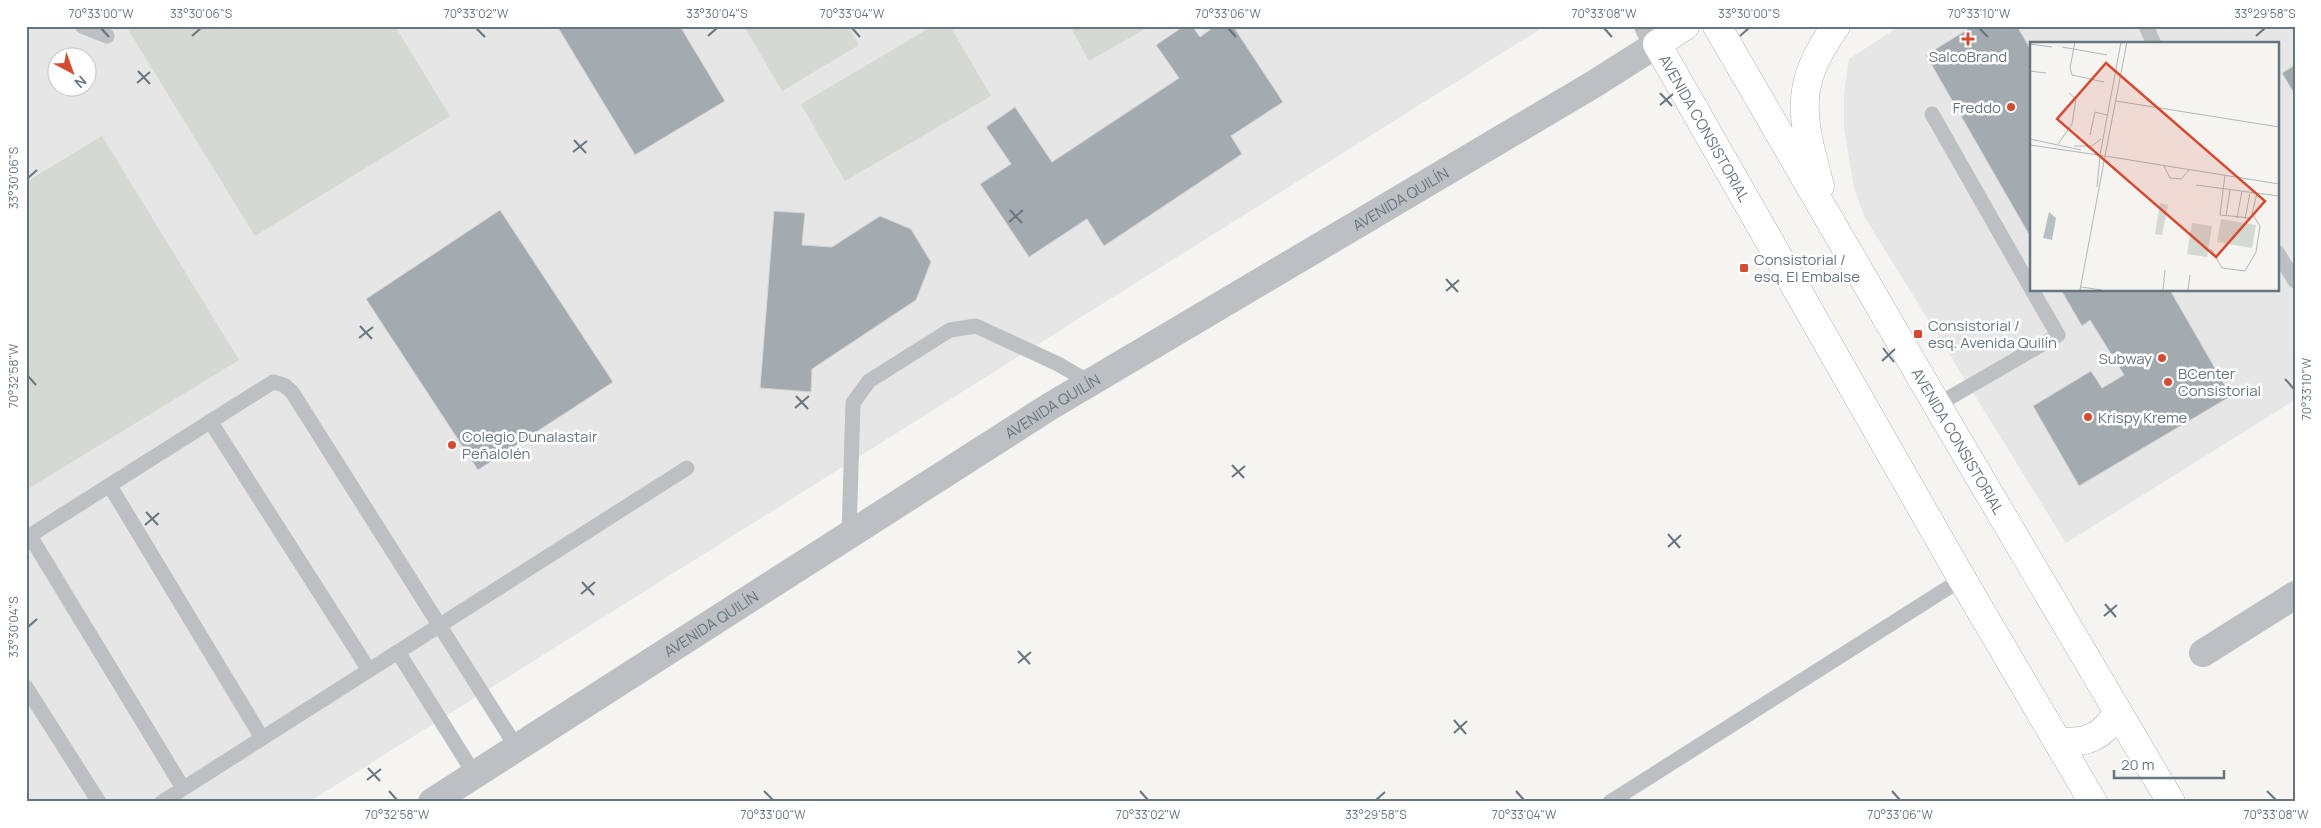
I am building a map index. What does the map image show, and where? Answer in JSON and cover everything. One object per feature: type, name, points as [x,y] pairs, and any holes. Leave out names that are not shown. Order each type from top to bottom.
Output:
[{"type":"main road","name":"AVENIDA QUILÍN","points":[[1652,35],[1685,26]]},
{"type":"main road","name":"AVENIDA CONSISTORIAL","points":[[1717,26],[1828,219],[2171,802]]},
{"type":"main road","points":[[1828,219],[1805,130],[1804,92],[1813,66],[1836,26]]},
{"type":"main road","name":"AVENIDA CONSISTORIAL","points":[[1652,35],[1962,579],[2093,802]]},
{"type":"main road","points":[[2057,741],[2075,743],[2092,738],[2108,728],[2118,713]]},
{"type":"street","name":"AVENIDA QUILÍN","points":[[432,802],[1049,407],[1594,84],[1652,35]]},
{"type":"street","points":[[2203,652],[2295,595]]},
{"type":"lane","points":[[82,26],[107,36]]},
{"type":"lane","points":[[2146,26],[2153,42]]},
{"type":"lane","points":[[1932,114],[2030,286]]},
{"type":"lane","points":[[2278,254],[2295,280]]},
{"type":"lane","points":[[1937,404],[2058,335],[2033,291]]},
{"type":"lane","points":[[849,534],[853,403],[869,381],[950,330],[976,326],[1058,364],[1090,383]]},
{"type":"lane","points":[[183,788],[28,537],[273,382],[284,385],[292,392],[438,626],[517,748]]},
{"type":"lane","points":[[210,421],[369,670]]},
{"type":"lane","points":[[162,802],[687,468]]},
{"type":"lane","points":[[110,486],[262,738]]},
{"type":"lane","points":[[1610,802],[1962,579]]},
{"type":"lane","points":[[398,652],[475,774]]},
{"type":"lane","points":[[26,687],[99,802]]},
{"type":"shaded area","name":"Colegio Dunalastair Peñalolén","points":[[26,26],[1545,26],[309,802],[26,802]]},
{"type":"shaded area","points":[[126,26],[395,26],[450,116],[255,236]]},
{"type":"shaded area","points":[[744,26],[848,26],[859,45],[782,91]]},
{"type":"shaded area","points":[[933,26],[950,26],[991,96],[845,181],[801,104]]},
{"type":"shaded area","points":[[1070,26],[1150,26],[1089,61]]},
{"type":"shaded area","points":[[1900,26],[2295,26],[2295,400],[2066,543],[1864,216],[1854,188],[1844,128],[1844,93],[1849,59]]},
{"type":"shaded area","points":[[102,136],[239,360],[26,490],[26,182]]},
{"type":"building","points":[[557,26],[680,26],[725,101],[635,155]]},
{"type":"building","points":[[1184,26],[1192,26],[1200,37],[1215,26],[1233,26],[1283,102],[1231,136],[1242,154],[1104,246],[1087,219],[1029,257],[980,184],[1011,164],[986,127],[1015,107],[1052,162],[1179,78],[1156,45]]},
{"type":"building","points":[[1973,26],[2017,26],[2030,48],[2030,236],[1926,55]]},
{"type":"building","points":[[2295,65],[2295,95],[2282,73]]},
{"type":"building","points":[[500,210],[613,382],[478,470],[366,299]]},
{"type":"building","points":[[774,211],[805,213],[802,245],[832,247],[880,216],[911,229],[931,262],[916,300],[812,369],[811,392],[760,388]]},
{"type":"building","name":"BCenter Consistorial","points":[[2062,291],[2171,291],[2231,396],[2079,486],[2033,406],[2091,371],[2102,388],[2124,375],[2090,320],[2082,326]]},
{"type":"place","name":"SalcoBrand","points":[[1968,39]]},
{"type":"place","name":"Freddo","points":[[2011,107]]},
{"type":"place","name":"Consistorial / esq. El Embalse","points":[[1744,268]]},
{"type":"place","name":"Consistorial / esq. Avenida Quilín","points":[[1918,334]]},
{"type":"place","name":"Subway","points":[[2162,358]]},
{"type":"place","name":"BCenter Consistorial","points":[[2168,382]]},
{"type":"place","name":"Krispy Kreme","points":[[2088,417]]},
{"type":"place","name":"Colegio Dunalastair Peñalolén","points":[[452,445]]}]
